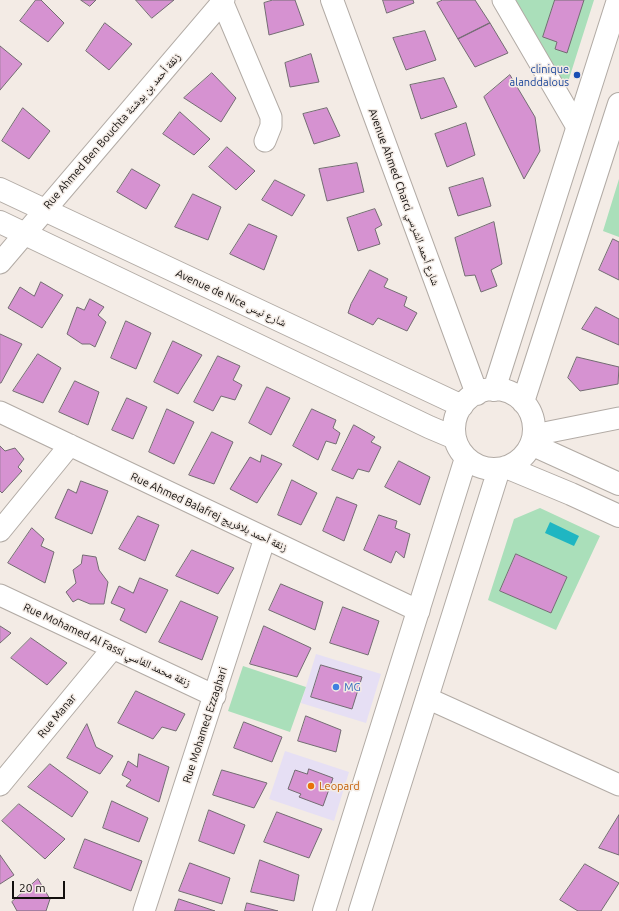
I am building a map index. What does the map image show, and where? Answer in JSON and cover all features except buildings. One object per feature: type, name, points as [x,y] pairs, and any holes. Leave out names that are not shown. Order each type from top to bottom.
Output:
[{"type":"main road","name":"Avenue Ahmed Charci شارع أحمد الشرسي","points":[[332,0],[477,396]]},
{"type":"main road","points":[[477,396],[504,391],[514,395],[523,402],[530,413],[534,426],[532,439],[524,455],[514,464],[503,468],[486,468],[476,465],[466,458],[459,449],[455,438],[454,427],[456,416],[477,396],[577,127],[618,0]]},
{"type":"main road","points":[[523,402],[619,104]]},
{"type":"main road","name":"Avenue de Nice شارع نيس","points":[[0,189],[44,210],[477,396]]},
{"type":"main road","points":[[0,222],[430,428],[455,438]]},
{"type":"main road","points":[[532,439],[619,484]]},
{"type":"main road","points":[[324,911],[466,458]]},
{"type":"main road","points":[[503,468],[571,494],[619,516]]},
{"type":"main road","points":[[360,911],[427,698],[503,468]]},
{"type":"street","points":[[503,0],[577,127]]},
{"type":"street","points":[[223,1],[271,117],[271,126],[265,142]]},
{"type":"street","name":"Rue Ahmed Ben Bouchta زنقة أحمد بن بوشتة","points":[[0,263],[223,1]]},
{"type":"street","name":"Rue Ahmed Balafrej زنقة أحمد بلافريج","points":[[0,412],[418,611]]},
{"type":"street","points":[[532,439],[619,418]]},
{"type":"street","points":[[0,531],[70,445]]},
{"type":"street","name":"Rue Mohamed Ezzaghari","points":[[144,911],[265,538]]},
{"type":"street","name":"Rue Mohamed Al Fassi زنقة محمد الفاسي","points":[[0,595],[215,696]]},
{"type":"street","name":"Rue Manar","points":[[0,785],[113,648]]},
{"type":"street","points":[[427,698],[619,786]]},
{"type":"shaded area","points":[[316,654],[381,674],[366,723],[301,703]]},
{"type":"shaded area","points":[[285,751],[349,772],[334,821],[269,799]]},
{"type":"green space","points":[[513,0],[555,0],[557,42],[555,49],[567,52],[584,0],[594,0],[568,82],[558,79]]},
{"type":"green space","points":[[619,179],[619,237],[603,231]]},
{"type":"green space","points":[[540,508],[600,536],[556,630],[488,600],[514,519]],"holes":[[[516,554],[567,577],[551,613],[500,591]]]},
{"type":"green space","points":[[243,666],[306,687],[290,732],[228,711]]},
{"type":"water","points":[[550,522],[579,536],[574,546],[545,533]]},
{"type":"place","name":"clinique alanddalous","points":[[577,75]]},
{"type":"place","name":"MG","points":[[336,687]]},
{"type":"place","name":"Leopard","points":[[311,786]]}]
